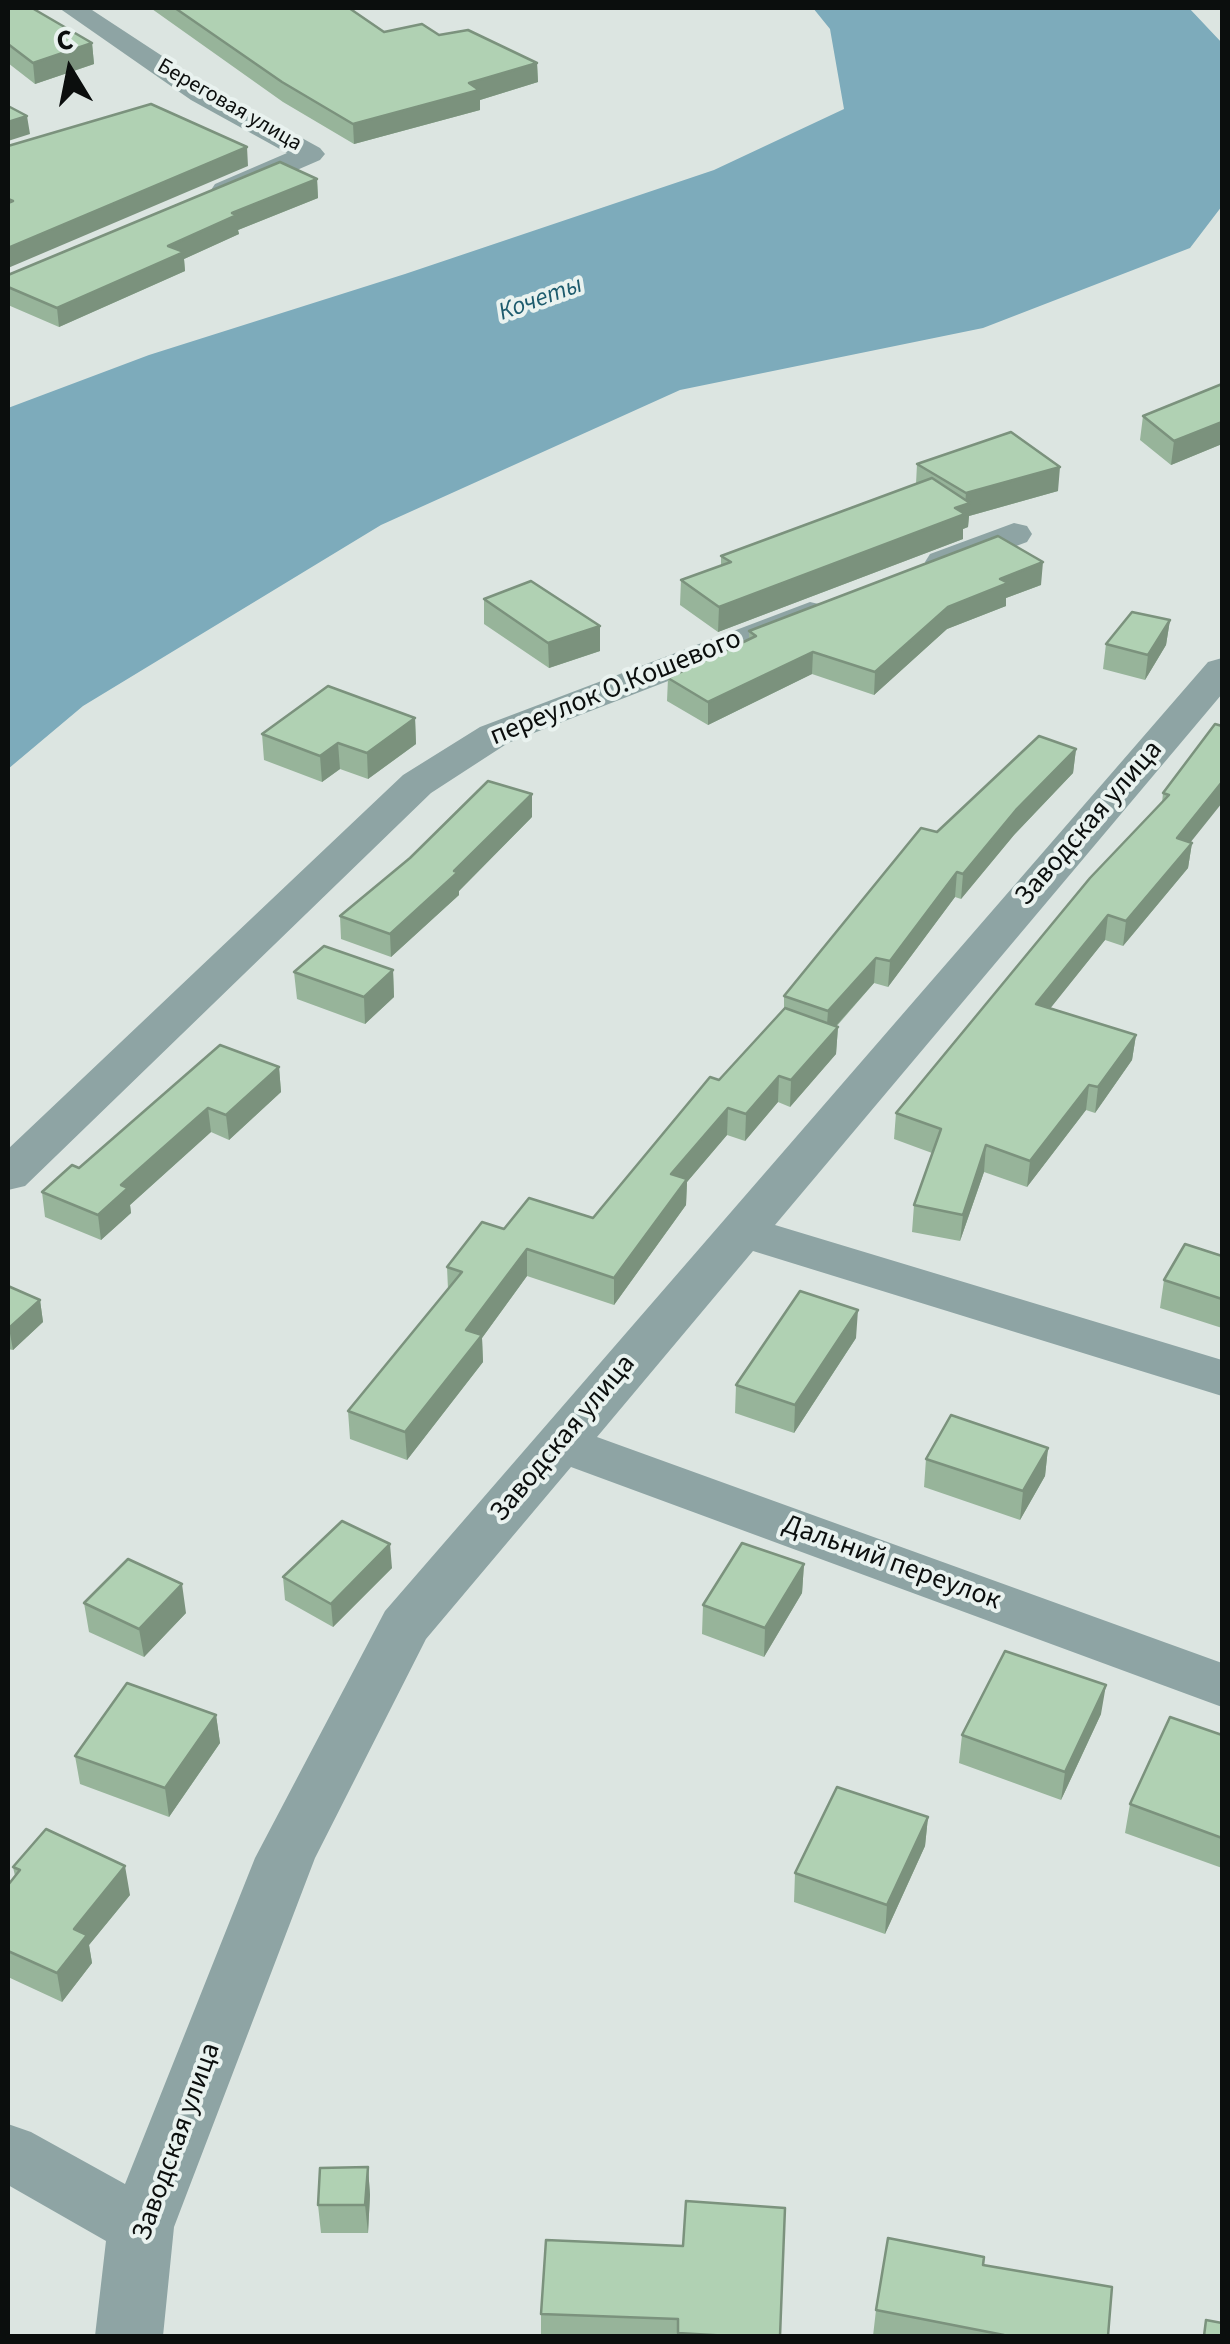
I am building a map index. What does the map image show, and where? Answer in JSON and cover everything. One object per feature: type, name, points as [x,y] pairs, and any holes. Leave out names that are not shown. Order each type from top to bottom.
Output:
[{"type":"street","name":"Береговая улица","points":[[72,8],[202,94],[310,154],[204,200]]},
{"type":"street","points":[[166,104],[202,94]]},
{"type":"street","points":[[902,577],[1014,534]]},
{"type":"street","name":"переулок О.Кошевого","points":[[8,1175],[416,784],[494,734],[846,598]]},
{"type":"street","name":"Заводская улица","points":[[129,2336],[142,2227],[285,1858],[405,1626],[1222,670]]},
{"type":"street","points":[[741,1231],[1222,1378]]},
{"type":"street","name":"Дальний переулок","points":[[560,1443],[1222,1685]]},
{"type":"street","points":[[8,2152],[142,2227]]},
{"type":"water","name":"Кочеты","points":[[813,8],[1189,8],[1222,43],[1222,206],[1190,248],[983,328],[680,390],[381,525],[83,706],[8,769],[8,408],[149,355],[714,170],[844,109],[830,29]]},
{"type":"building","points":[[8,8],[32,8],[92,43],[33,63],[8,44]]},
{"type":"building","points":[[175,8],[349,8],[384,32],[422,24],[439,35],[468,30],[537,63],[469,83],[479,90],[353,124],[282,82]]},
{"type":"building","points":[[151,104],[247,147],[8,248],[8,203],[13,201],[8,199],[8,146]]},
{"type":"building","points":[[8,106],[27,116],[8,122]]},
{"type":"building","points":[[280,162],[317,179],[232,213],[237,215],[168,246],[184,252],[57,308],[8,287],[8,275]]},
{"type":"building","points":[[1222,384],[1222,422],[1174,441],[1143,416]]},
{"type":"building","points":[[1011,432],[1060,467],[966,493],[917,464]]},
{"type":"building","points":[[932,478],[970,503],[955,508],[965,514],[719,607],[681,580],[731,562],[721,556]]},
{"type":"building","points":[[998,536],[1043,562],[1000,579],[1008,583],[948,607],[875,672],[813,652],[708,702],[668,678],[756,636],[749,631]]},
{"type":"building","points":[[531,581],[600,626],[548,643],[484,599]]},
{"type":"building","points":[[1132,612],[1170,620],[1148,655],[1106,644]]},
{"type":"building","points":[[328,686],[415,718],[367,753],[338,743],[320,756],[262,734]]},
{"type":"building","points":[[1215,724],[1222,726],[1222,782],[1177,838],[1192,843],[1126,921],[1108,915],[1036,1004],[1136,1035],[1098,1087],[1089,1085],[1030,1161],[986,1145],[963,1215],[914,1205],[941,1129],[896,1113],[1090,878],[1169,795],[1163,793]]},
{"type":"building","points":[[1039,736],[1076,749],[1016,810],[963,874],[957,872],[890,961],[876,958],[828,1011],[784,996],[921,828],[937,832]]},
{"type":"building","points":[[488,781],[532,794],[454,871],[458,872],[390,934],[340,916],[410,858]]},
{"type":"building","points":[[324,946],[393,970],[364,997],[294,972]]},
{"type":"building","points":[[785,1008],[838,1027],[791,1080],[779,1076],[746,1114],[728,1108],[671,1174],[687,1179],[614,1278],[527,1249],[466,1330],[482,1335],[405,1432],[348,1411],[462,1272],[447,1267],[482,1222],[504,1229],[529,1198],[593,1218],[710,1077],[719,1080]]},
{"type":"building","points":[[220,1045],[279,1067],[226,1115],[208,1108],[121,1185],[128,1188],[98,1215],[42,1192],[72,1165],[79,1168]]},
{"type":"building","points":[[1185,1244],[1222,1256],[1222,1299],[1164,1280]]},
{"type":"building","points":[[8,1286],[40,1300],[9,1328],[8,1328]]},
{"type":"building","points":[[800,1291],[858,1310],[795,1405],[736,1385]]},
{"type":"building","points":[[951,1415],[1048,1448],[1023,1491],[926,1459]]},
{"type":"building","points":[[342,1521],[390,1544],[331,1604],[283,1577]]},
{"type":"building","points":[[742,1543],[804,1564],[765,1628],[703,1605]]},
{"type":"building","points":[[128,1559],[182,1584],[139,1629],[84,1603]]},
{"type":"building","points":[[1005,1651],[1106,1685],[1065,1772],[962,1735]]},
{"type":"building","points":[[127,1683],[216,1715],[165,1788],[75,1756]]},
{"type":"building","points":[[1170,1717],[1222,1735],[1222,1838],[1130,1804]]},
{"type":"building","points":[[837,1787],[928,1817],[887,1905],[795,1873]]},
{"type":"building","points":[[46,1829],[125,1866],[74,1929],[87,1935],[57,1973],[8,1951],[8,1885],[20,1870],[13,1867]]},
{"type":"building","points":[[368,2167],[365,2205],[318,2205],[320,2168]]},
{"type":"building","points":[[686,2201],[785,2208],[780,2336],[678,2333],[678,2319],[541,2314],[546,2240],[683,2246]]},
{"type":"building","points":[[888,2238],[984,2257],[983,2265],[1112,2287],[1108,2336],[1004,2336],[876,2310]]},
{"type":"building","points":[[1206,2320],[1222,2323],[1222,2336],[1204,2336]]}]
